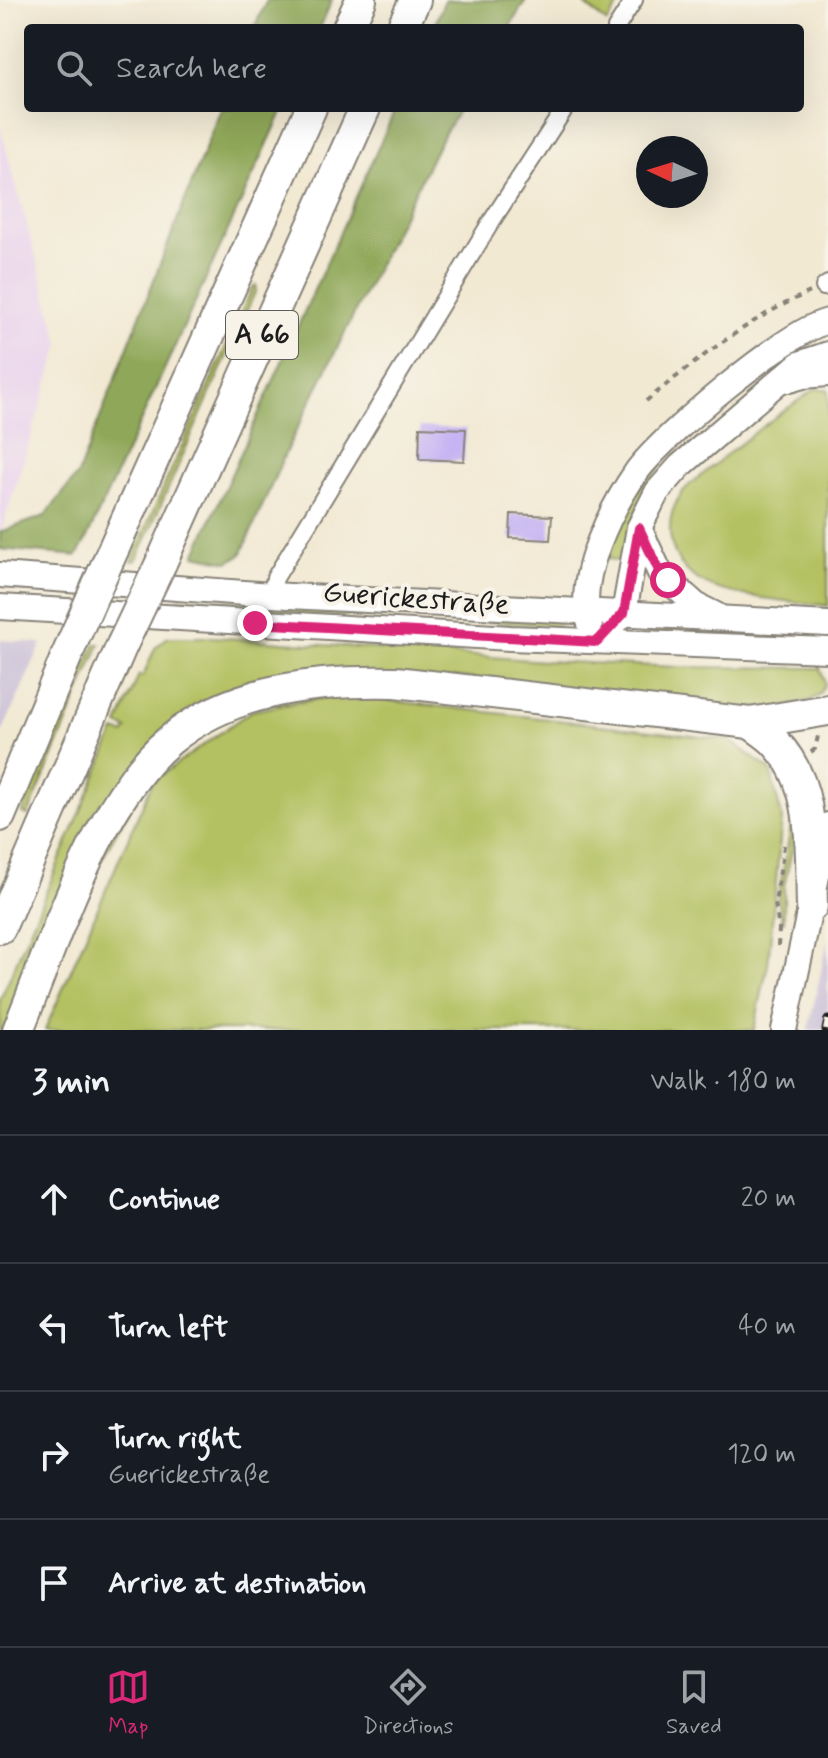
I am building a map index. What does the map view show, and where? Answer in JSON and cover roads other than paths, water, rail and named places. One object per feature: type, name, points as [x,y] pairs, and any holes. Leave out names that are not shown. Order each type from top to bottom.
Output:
[{"type":"highway","points":[[350,24],[361,0]]},
{"type":"highway","points":[[404,24],[415,0]]},
{"type":"highway","name":"A 66","points":[[0,816],[72,643],[309,112]]},
{"type":"highway","name":"A 66","points":[[0,928],[122,645],[363,112]]},
{"type":"highway","points":[[18,1030],[88,858],[122,795],[170,739],[235,703],[307,685],[352,681],[396,682],[750,723],[823,723]]},
{"type":"highway","points":[[750,723],[775,742],[793,766],[804,793],[812,906]]},
{"type":"main road","points":[[828,321],[802,332],[740,376],[639,469],[610,516],[593,560],[585,611],[597,642],[624,613],[639,528],[657,492],[680,466],[799,364],[828,354]]},
{"type":"main road","points":[[776,385],[803,376],[828,374]]},
{"type":"main road","points":[[639,528],[660,573],[696,605],[725,619]]},
{"type":"main road","name":"Guerickestraße","points":[[0,575],[271,595],[828,624]]},
{"type":"main road","name":"Guerickestraße","points":[[0,607],[597,642],[827,650]]},
{"type":"main road","points":[[784,1030],[828,825]]},
{"type":"street","points":[[619,24],[634,0]]},
{"type":"street","name":"Guerickestraße","points":[[271,595],[275,578],[491,222],[562,112]]},
{"type":"railway","points":[[826,1030],[828,1020]]}]
